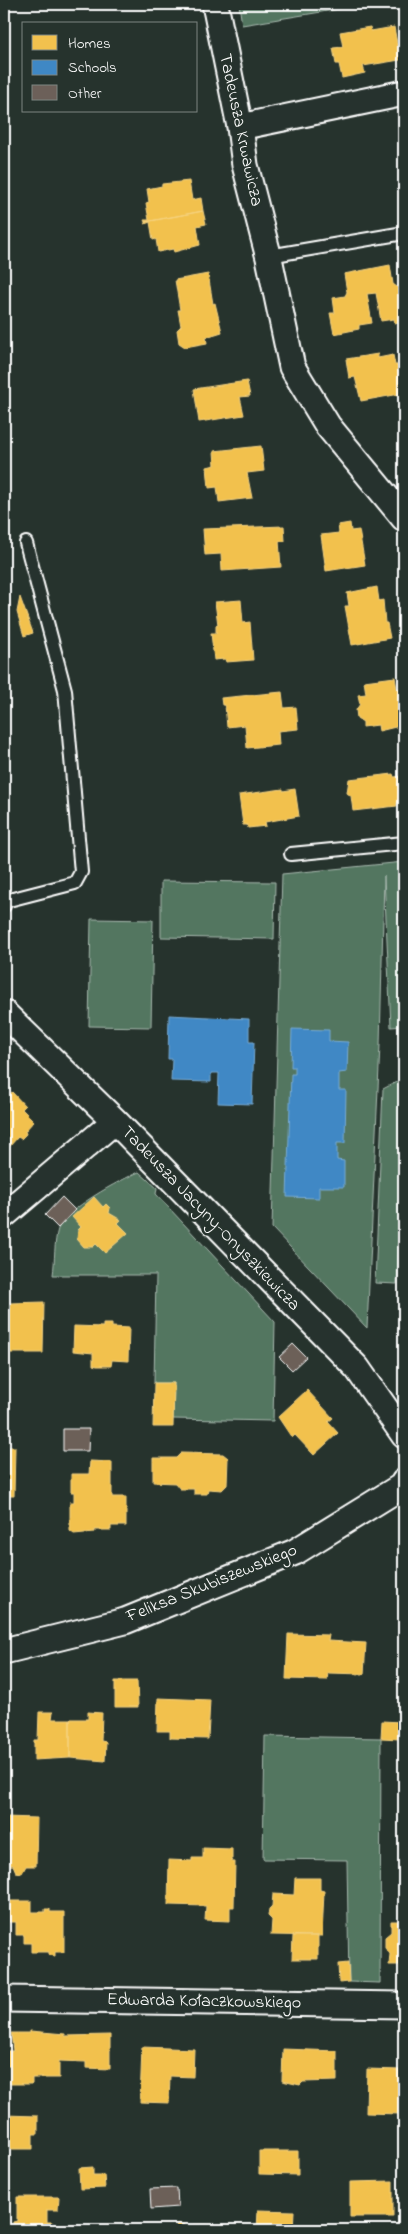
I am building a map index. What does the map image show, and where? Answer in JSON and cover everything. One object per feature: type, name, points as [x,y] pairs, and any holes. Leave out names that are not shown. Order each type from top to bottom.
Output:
[{"type":"street","name":"Tadeusza Krwawicza","points":[[215,4],[240,127],[245,165],[269,256],[292,367],[328,426],[404,518]]},
{"type":"street","points":[[240,127],[404,93]]},
{"type":"street","name":"Tadeusza Jacyny-Onyszkiewicza","points":[[4,1012],[115,1121],[357,1368],[404,1436]]},
{"type":"street","points":[[4,1215],[115,1121]]},
{"type":"street","name":"Feliksa Skubiszewskiego","points":[[4,1651],[125,1621],[295,1552],[402,1486],[404,1482]]},
{"type":"street","name":"Edwarda Kołaczkowskiego","points":[[4,1999],[404,2006]]},
{"type":"lane","points":[[269,256],[404,233]]},
{"type":"lane","points":[[4,906],[6,901],[75,883],[82,872],[66,693],[26,543]]},
{"type":"lane","points":[[291,854],[404,843]]},
{"type":"green space","points":[[239,4],[370,4],[242,25]]},
{"type":"green space","points":[[404,862],[404,1026],[391,1027],[384,876],[380,1045],[367,1328],[272,1228],[282,874]]},
{"type":"green space","points":[[161,881],[275,882],[274,939],[161,937]]},
{"type":"green space","points":[[91,919],[153,920],[151,1027],[89,1026]]},
{"type":"green space","points":[[404,1078],[404,1140],[397,1284],[375,1283],[383,1089]]},
{"type":"green space","points":[[139,1172],[157,1188],[156,1194],[275,1322],[273,1421],[173,1419],[174,1383],[154,1383],[156,1275],[53,1275],[57,1234],[63,1221],[94,1196]]},
{"type":"green space","points":[[265,1736],[381,1738],[380,1983],[349,1982],[347,1860],[263,1859]]},
{"type":"building: Homes","points":[[370,27],[371,31],[394,27],[400,60],[363,66],[365,73],[342,78],[339,64],[336,64],[333,48],[343,47],[340,32]]},
{"type":"building: Homes","points":[[189,181],[192,200],[201,198],[203,211],[145,222],[144,220],[149,220],[146,203],[149,202],[147,189],[162,186],[162,184]]},
{"type":"building: Homes","points":[[203,211],[206,224],[197,226],[200,245],[174,252],[173,249],[158,252],[156,239],[153,240],[150,222],[145,224],[145,222]]},
{"type":"building: Homes","points":[[390,265],[393,284],[397,287],[404,285],[404,321],[395,323],[394,319],[381,321],[376,293],[367,294],[372,323],[359,325],[359,329],[334,334],[330,313],[335,313],[333,298],[345,296],[347,292],[344,274]]},
{"type":"building: Homes","points":[[208,274],[213,304],[215,303],[222,332],[206,337],[207,343],[185,347],[179,343],[177,330],[181,326],[175,280]]},
{"type":"building: Homes","points":[[378,354],[378,358],[393,355],[395,365],[398,365],[401,369],[403,378],[401,383],[398,384],[400,394],[361,401],[355,377],[349,378],[346,359]]},
{"type":"building: Homes","points":[[247,381],[250,396],[240,397],[244,415],[199,422],[194,389]]},
{"type":"building: Homes","points":[[261,446],[264,471],[247,473],[252,498],[219,502],[217,487],[209,488],[207,467],[215,465],[214,451]]},
{"type":"building: Homes","points":[[350,523],[351,531],[359,530],[365,565],[326,571],[321,535],[339,533],[338,525]]},
{"type":"building: Homes","points":[[284,526],[285,541],[279,541],[281,567],[222,571],[221,554],[205,555],[203,529]]},
{"type":"building: Homes","points":[[377,587],[379,601],[383,600],[385,623],[387,623],[390,638],[352,645],[345,606],[349,606],[347,593]]},
{"type":"building: Homes","points":[[20,597],[33,633],[24,636],[17,612]]},
{"type":"building: Homes","points":[[241,600],[243,623],[250,622],[253,660],[226,662],[225,659],[214,660],[211,633],[216,633],[216,625],[218,625],[215,602]]},
{"type":"building: Homes","points":[[395,677],[397,689],[402,688],[404,725],[379,731],[378,725],[363,727],[363,722],[357,718],[356,710],[360,704],[358,695],[366,694],[364,681]]},
{"type":"building: Homes","points":[[282,692],[284,708],[296,707],[298,729],[278,731],[279,745],[247,748],[245,725],[227,727],[225,705],[222,705],[221,698]]},
{"type":"building: Homes","points":[[393,774],[394,777],[404,776],[404,802],[397,803],[397,806],[353,811],[351,796],[347,793],[349,779]]},
{"type":"building: Homes","points":[[283,789],[283,791],[295,789],[299,816],[265,822],[266,826],[248,828],[247,825],[243,825],[239,795]]},
{"type":"building: Homes","points":[[4,1090],[8,1095],[12,1092],[25,1106],[22,1109],[34,1121],[25,1131],[26,1134],[21,1139],[18,1137],[9,1147],[4,1142]]},
{"type":"building: Homes","points":[[94,1197],[103,1207],[106,1204],[110,1208],[109,1213],[121,1220],[118,1223],[128,1233],[105,1253],[96,1244],[93,1247],[84,1247],[77,1239],[78,1230],[81,1227],[72,1217]]},
{"type":"building: Homes","points":[[44,1302],[43,1353],[8,1353],[9,1334],[4,1334],[4,1323],[9,1323],[10,1303]]},
{"type":"building: Homes","points":[[103,1324],[112,1324],[112,1327],[129,1328],[128,1361],[112,1360],[111,1366],[97,1366],[93,1365],[93,1353],[73,1351],[74,1326],[103,1327]]},
{"type":"building: Homes","points":[[154,1383],[174,1383],[173,1427],[153,1427]]},
{"type":"building: Homes","points":[[307,1390],[333,1418],[328,1422],[338,1433],[314,1455],[295,1435],[292,1438],[278,1417]]},
{"type":"building: Homes","points":[[4,1447],[15,1447],[14,1496],[4,1496]]},
{"type":"building: Homes","points":[[181,1453],[223,1454],[228,1458],[227,1485],[222,1490],[208,1489],[207,1494],[194,1494],[194,1489],[180,1489],[175,1483],[153,1482],[153,1458],[176,1458]]},
{"type":"building: Homes","points":[[90,1461],[112,1462],[112,1497],[126,1497],[126,1526],[111,1526],[111,1530],[95,1530],[95,1532],[74,1534],[70,1531],[70,1502],[74,1502],[74,1492],[71,1492],[71,1474],[89,1474]]},
{"type":"building: Homes","points":[[288,1634],[329,1635],[328,1641],[366,1643],[364,1674],[328,1673],[327,1680],[286,1679]]},
{"type":"building: Homes","points":[[115,1681],[137,1681],[138,1707],[115,1707]]},
{"type":"building: Homes","points":[[158,1698],[210,1700],[208,1739],[170,1738],[170,1731],[157,1731]]},
{"type":"building: Homes","points":[[39,1712],[53,1712],[52,1719],[70,1719],[70,1758],[34,1760],[34,1740],[38,1740]]},
{"type":"building: Homes","points":[[88,1712],[102,1713],[101,1741],[106,1742],[105,1761],[70,1758],[70,1719],[88,1719]]},
{"type":"building: Homes","points":[[382,1721],[401,1722],[400,1739],[381,1738]]},
{"type":"building: Homes","points":[[4,1817],[37,1818],[36,1866],[26,1866],[22,1873],[16,1872],[13,1865],[4,1866]]},
{"type":"building: Homes","points":[[203,1848],[232,1849],[232,1862],[235,1862],[234,1907],[230,1907],[230,1921],[205,1920],[206,1906],[168,1905],[169,1860],[192,1861],[192,1858],[203,1858]]},
{"type":"building: Homes","points":[[295,1878],[320,1878],[320,1890],[324,1891],[322,1936],[271,1935],[272,1920],[268,1916],[269,1909],[272,1906],[273,1894],[294,1895]]},
{"type":"building: Homes","points":[[4,1901],[32,1901],[32,1912],[45,1912],[45,1909],[50,1909],[50,1912],[64,1912],[64,1952],[55,1952],[55,1956],[49,1955],[49,1952],[31,1952],[31,1943],[24,1943],[24,1935],[16,1935],[16,1922],[4,1922]]},
{"type":"building: Homes","points":[[391,1921],[404,1921],[404,1965],[389,1965],[390,1954],[385,1948],[385,1937],[391,1932]]},
{"type":"building: Homes","points":[[293,1936],[318,1936],[318,1959],[292,1959]]},
{"type":"building: Homes","points":[[348,1963],[349,1982],[339,1983],[338,1964]]},
{"type":"building: Homes","points":[[30,2031],[65,2034],[65,2036],[110,2035],[110,2069],[86,2068],[86,2062],[59,2061],[59,2078],[32,2078],[32,2084],[10,2084],[10,2066],[7,2066],[7,2051],[13,2051],[11,2033],[30,2033]]},
{"type":"building: Homes","points":[[402,2044],[404,2044],[404,2119],[400,2119],[400,2114],[366,2113],[367,2069],[401,2070]]},
{"type":"building: Homes","points":[[142,2047],[194,2049],[193,2077],[170,2076],[169,2103],[140,2102]]},
{"type":"building: Homes","points":[[283,2049],[337,2051],[337,2081],[303,2082],[300,2085],[282,2081]]},
{"type":"building: Homes","points":[[4,2115],[38,2116],[38,2134],[33,2134],[33,2149],[5,2149]]},
{"type":"building: Homes","points":[[259,2151],[298,2151],[298,2175],[259,2174]]},
{"type":"building: Homes","points":[[93,2167],[93,2175],[104,2175],[105,2188],[80,2189],[79,2168]]},
{"type":"building: Homes","points":[[393,2181],[393,2217],[350,2217],[350,2182]]},
{"type":"building: Homes","points":[[17,2197],[59,2197],[58,2210],[47,2210],[47,2222],[52,2222],[58,2230],[13,2230],[13,2222],[17,2221]]},
{"type":"building: Homes","points":[[258,2210],[294,2211],[293,2230],[257,2230]]},
{"type":"building: Homes","points":[[177,2224],[185,2225],[185,2230],[162,2230],[177,2229]]},
{"type":"building: Homes","points":[[193,2225],[208,2225],[208,2230],[185,2230],[193,2229]]},
{"type":"building: Schools","points":[[169,1015],[249,1019],[249,1042],[254,1042],[252,1104],[218,1103],[219,1073],[211,1073],[211,1082],[171,1081],[172,1059],[168,1059]]},
{"type":"building: Schools","points":[[292,1029],[329,1030],[329,1041],[348,1042],[347,1072],[339,1073],[339,1090],[346,1090],[345,1143],[337,1143],[337,1160],[344,1161],[344,1187],[319,1187],[319,1198],[287,1197],[291,1074],[295,1074],[295,1067],[291,1067]]},
{"type":"building: Other","points":[[62,1197],[75,1210],[58,1228],[45,1215]]},
{"type":"building: Other","points":[[293,1344],[306,1357],[292,1370],[279,1357]]},
{"type":"building: Other","points":[[63,1429],[89,1429],[88,1451],[63,1451]]},
{"type":"building: Other","points":[[177,2188],[178,2207],[151,2209],[150,2189]]}]
